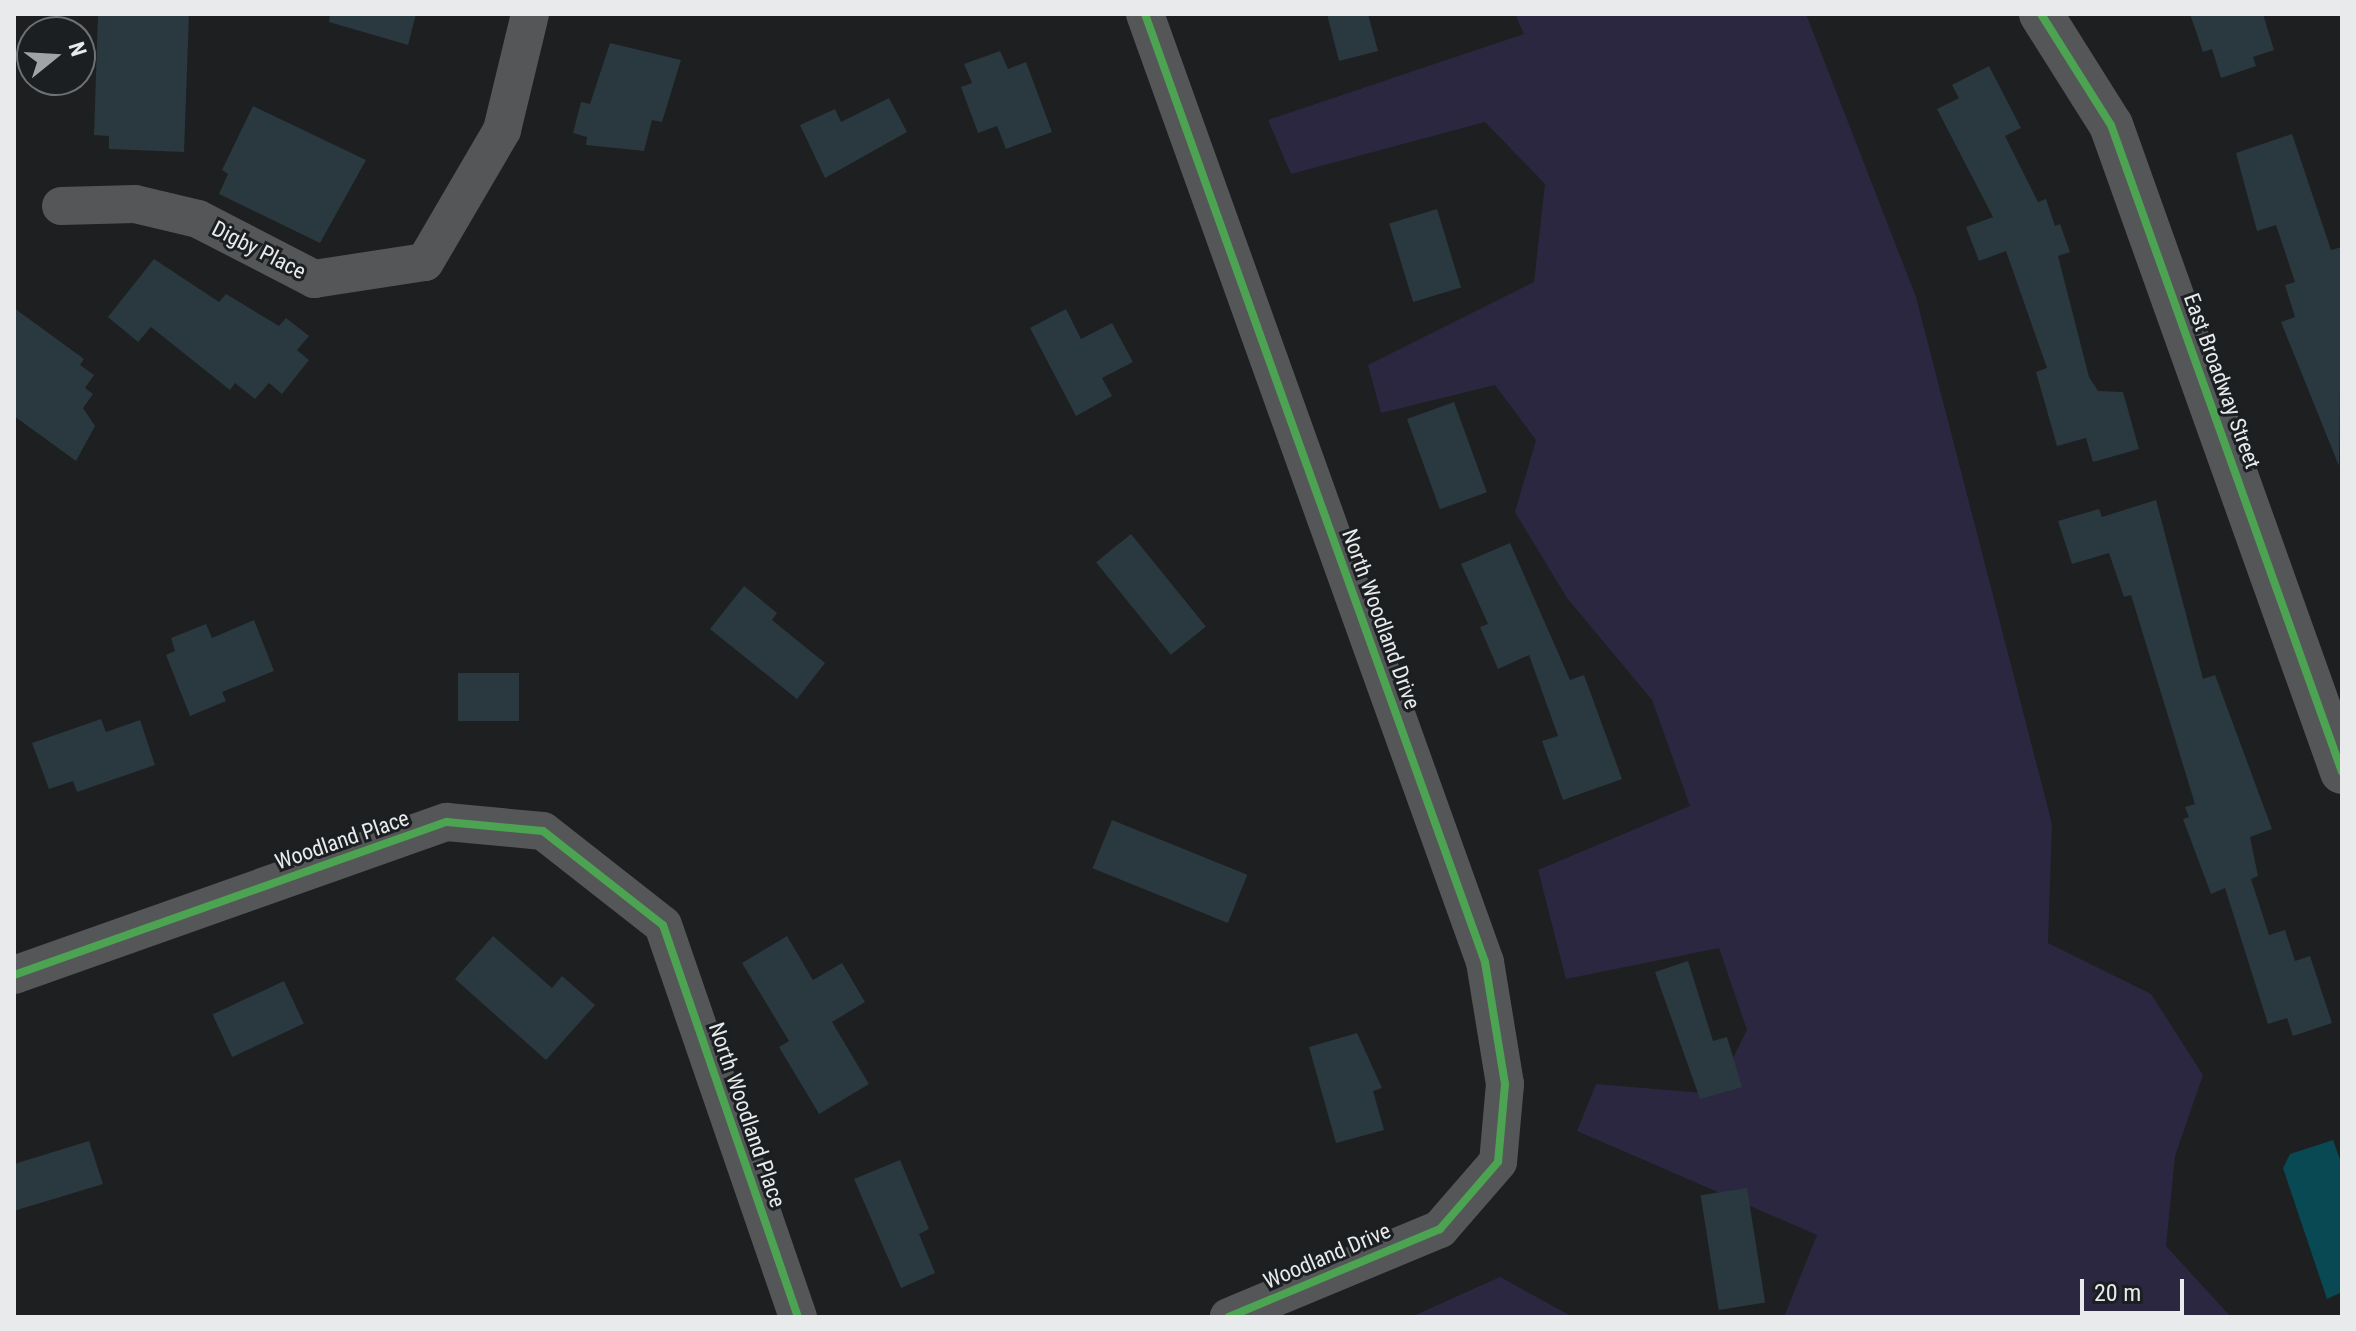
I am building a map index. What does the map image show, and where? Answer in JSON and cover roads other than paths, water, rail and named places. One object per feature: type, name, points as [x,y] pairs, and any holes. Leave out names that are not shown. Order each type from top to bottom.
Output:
[{"type":"street","name":"Digby Place","points":[[61,206],[135,204],[198,219],[314,279],[425,262],[502,130],[530,14]]},
{"type":"street","name":"North Woodland Drive","points":[[1145,14],[1485,962],[1505,1084],[1498,1162],[1440,1229]]},
{"type":"street","name":"East Broadway Street","points":[[2041,14],[2111,125],[2342,772]]},
{"type":"street","name":"Woodland Place","points":[[14,975],[447,822],[543,831],[663,925]]},
{"type":"street","name":"North Woodland Place","points":[[663,925],[798,1317]]},
{"type":"street","name":"Woodland Drive","points":[[1229,1317],[1440,1229]]},
{"type":"water","points":[[2333,1140],[2342,1165],[2342,1292],[2327,1299],[2283,1168],[2290,1154]]}]
